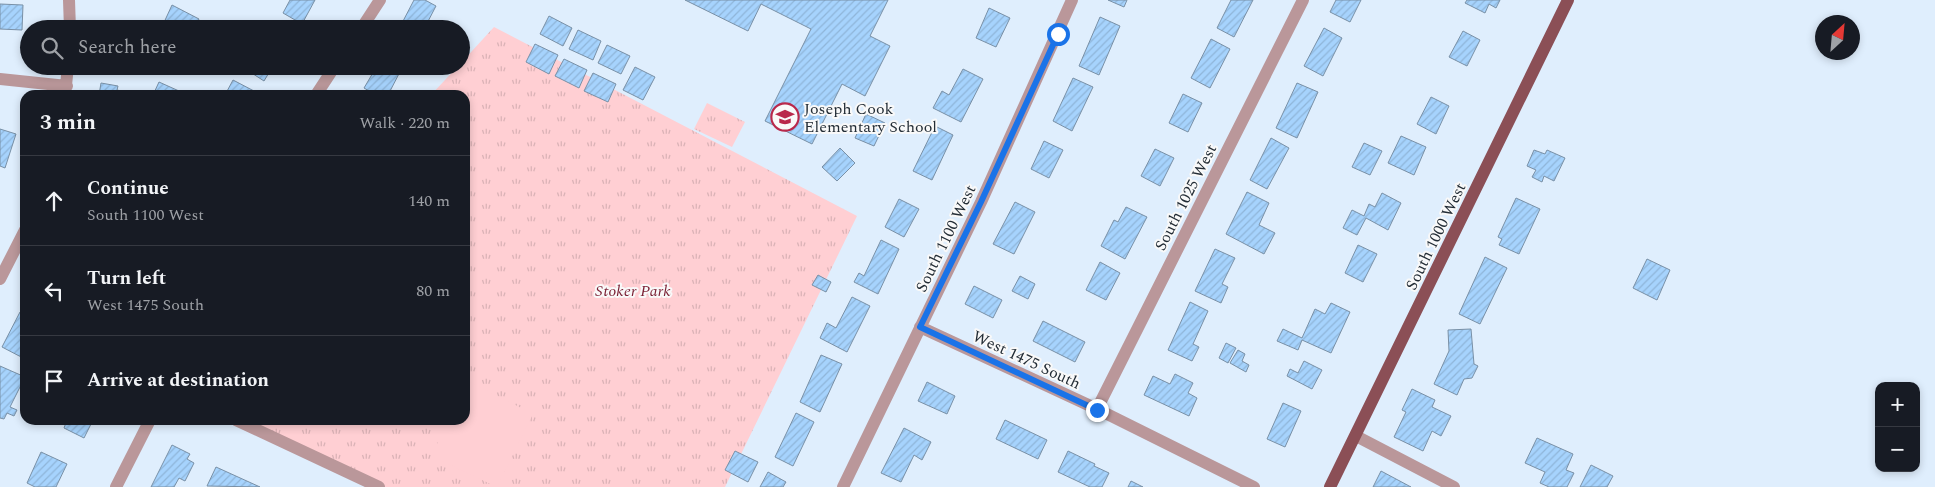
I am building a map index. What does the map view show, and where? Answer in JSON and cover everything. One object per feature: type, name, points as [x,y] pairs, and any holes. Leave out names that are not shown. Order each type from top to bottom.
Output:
[{"type":"main road","name":"South 1000 West","points":[[1330,487],[1568,0]]},
{"type":"street","points":[[69,0],[70,20]]},
{"type":"street","points":[[367,20],[380,0]]},
{"type":"street","name":"South 1100 West","points":[[843,487],[981,202],[1072,0]]},
{"type":"street","name":"South 1025 West","points":[[1097,410],[1303,0]]},
{"type":"street","points":[[66,90],[67,75]]},
{"type":"street","points":[[319,90],[330,75]]},
{"type":"street","points":[[0,79],[60,90]]},
{"type":"street","points":[[0,279],[20,240]]},
{"type":"street","name":"West 1475 South","points":[[920,327],[1097,410],[1254,487]]},
{"type":"street","points":[[116,487],[147,425]]},
{"type":"street","points":[[247,425],[378,487]]},
{"type":"street","points":[[1356,436],[1454,487]]},
{"type":"green space","name":"Stoker Park","points":[[494,27],[857,216],[725,487],[374,487],[256,430],[258,425],[470,425],[470,90],[436,90],[450,75],[470,75],[470,53]]},
{"type":"green space","points":[[707,103],[745,122],[732,147],[694,129]]},
{"type":"green space","points":[[470,382],[533,414],[497,487],[431,456],[446,425],[470,425]]},
{"type":"building","points":[[290,0],[315,0],[304,20],[295,20],[283,13]]},
{"type":"building","points":[[414,0],[425,0],[436,6],[429,20],[404,20]]},
{"type":"building","points":[[685,0],[888,0],[870,36],[890,46],[865,96],[842,84],[812,144],[765,121],[811,29],[761,4],[748,31]]},
{"type":"building","points":[[1108,0],[1127,0],[1124,7]]},
{"type":"building","points":[[1231,0],[1253,0],[1234,37],[1217,28]]},
{"type":"building","points":[[1336,0],[1361,0],[1350,22],[1330,12]]},
{"type":"building","points":[[1467,0],[1500,0],[1496,8],[1489,4],[1485,13],[1465,3]]},
{"type":"building","points":[[0,4],[23,5],[20,30],[0,29]]},
{"type":"building","points":[[172,5],[199,19],[198,20],[165,20]]},
{"type":"building","points":[[989,8],[1010,18],[996,47],[976,38]]},
{"type":"building","points":[[549,16],[572,28],[563,46],[540,34]]},
{"type":"building","points":[[1100,17],[1120,26],[1099,75],[1079,66]]},
{"type":"building","points":[[1324,28],[1342,38],[1323,76],[1304,66]]},
{"type":"building","points":[[578,30],[601,41],[593,60],[569,49]]},
{"type":"building","points":[[1463,31],[1480,40],[1467,66],[1449,57]]},
{"type":"building","points":[[1211,39],[1230,49],[1210,88],[1191,78]]},
{"type":"building","points":[[535,44],[558,55],[549,74],[526,62]]},
{"type":"building","points":[[607,45],[630,56],[621,74],[598,63]]},
{"type":"building","points":[[564,59],[587,70],[579,88],[555,76]]},
{"type":"building","points":[[635,67],[655,77],[643,100],[623,90]]},
{"type":"building","points":[[963,69],[983,79],[961,122],[933,108],[942,91],[949,95]]},
{"type":"building","points":[[593,73],[616,84],[608,102],[584,91]]},
{"type":"building","points":[[255,75],[268,75],[264,81]]},
{"type":"building","points":[[372,75],[398,75],[391,90],[367,90],[364,88]]},
{"type":"building","points":[[1073,78],[1093,87],[1072,131],[1053,121]]},
{"type":"building","points":[[233,80],[252,90],[228,90]]},
{"type":"building","points":[[159,82],[177,90],[155,90]]},
{"type":"building","points":[[101,83],[118,86],[117,90],[100,90]]},
{"type":"building","points":[[1297,83],[1318,92],[1297,138],[1276,128]]},
{"type":"building","points":[[1183,94],[1202,103],[1188,132],[1169,123]]},
{"type":"building","points":[[1431,97],[1449,106],[1436,134],[1417,124]]},
{"type":"building","points":[[866,114],[885,123],[874,146],[855,138]]},
{"type":"building","points":[[935,126],[953,135],[932,180],[913,171]]},
{"type":"building","points":[[0,129],[16,134],[5,168],[0,166]]},
{"type":"building","points":[[1401,136],[1426,147],[1414,175],[1388,163]]},
{"type":"building","points":[[1271,138],[1289,148],[1267,189],[1250,180]]},
{"type":"building","points":[[1044,141],[1063,150],[1049,178],[1031,169]]},
{"type":"building","points":[[1364,143],[1382,151],[1370,175],[1352,167]]},
{"type":"building","points":[[840,148],[855,163],[837,181],[822,167]]},
{"type":"building","points":[[1155,149],[1174,158],[1160,186],[1141,176]]},
{"type":"building","points":[[1534,150],[1545,154],[1547,150],[1565,158],[1554,181],[1544,176],[1542,182],[1532,177],[1536,170],[1527,166]]},
{"type":"building","points":[[1247,192],[1269,203],[1259,225],[1275,233],[1264,254],[1226,234]]},
{"type":"building","points":[[1382,193],[1401,203],[1388,230],[1366,218],[1357,235],[1343,228],[1352,210],[1364,216],[1369,204],[1375,207]]},
{"type":"building","points":[[1516,198],[1540,209],[1519,254],[1499,245],[1502,239],[1498,237]]},
{"type":"building","points":[[899,199],[919,209],[904,237],[885,227]]},
{"type":"building","points":[[1015,202],[1035,212],[1014,254],[993,244]]},
{"type":"building","points":[[1126,207],[1147,217],[1125,259],[1101,246],[1114,220],[1118,222]]},
{"type":"building","points":[[881,240],[899,249],[878,294],[854,282],[859,273],[864,276]]},
{"type":"building","points":[[1358,245],[1377,254],[1363,282],[1345,273]]},
{"type":"building","points":[[1215,249],[1235,258],[1222,284],[1228,287],[1221,303],[1195,291]]},
{"type":"building","points":[[1485,257],[1507,268],[1480,324],[1459,314]]},
{"type":"building","points":[[1647,259],[1670,270],[1657,300],[1633,288]]},
{"type":"building","points":[[1100,262],[1120,273],[1106,300],[1086,290]]},
{"type":"building","points":[[818,275],[831,282],[826,292],[812,285]]},
{"type":"building","points":[[1020,276],[1035,284],[1028,299],[1012,291]]},
{"type":"building","points":[[974,286],[1002,300],[993,318],[965,304]]},
{"type":"building","points":[[852,297],[870,306],[847,352],[820,338],[827,323],[836,328]]},
{"type":"building","points":[[1190,302],[1208,311],[1193,344],[1199,347],[1192,361],[1168,350]]},
{"type":"building","points":[[1331,303],[1350,312],[1331,353],[1302,340],[1298,350],[1277,341],[1283,329],[1302,338],[1315,309],[1325,314]]},
{"type":"building","points":[[20,312],[20,356],[2,347]]},
{"type":"building","points":[[1043,321],[1085,342],[1075,362],[1033,341]]},
{"type":"building","points":[[1471,329],[1474,364],[1478,366],[1472,378],[1464,379],[1457,395],[1434,384],[1449,351],[1448,330]]},
{"type":"building","points":[[1226,343],[1236,348],[1228,363],[1219,358]]},
{"type":"building","points":[[1238,350],[1245,354],[1242,361],[1249,365],[1246,372],[1230,363]]},
{"type":"building","points":[[821,355],[842,364],[820,412],[800,402]]},
{"type":"building","points":[[1304,361],[1322,370],[1312,389],[1287,376],[1290,369],[1298,373]]},
{"type":"building","points":[[0,366],[20,375],[20,387],[10,407],[17,410],[14,416],[7,413],[4,419],[0,418]]},
{"type":"building","points":[[1175,374],[1193,383],[1188,393],[1197,398],[1189,416],[1144,395],[1153,376],[1170,384]]},
{"type":"building","points":[[927,382],[955,396],[947,414],[918,401]]},
{"type":"building","points":[[1412,389],[1435,400],[1432,407],[1451,416],[1441,436],[1432,431],[1423,451],[1394,437],[1406,412],[1402,410]]},
{"type":"building","points":[[1283,403],[1301,411],[1285,447],[1267,439]]},
{"type":"building","points":[[796,413],[814,422],[793,466],[775,457]]},
{"type":"building","points":[[1005,420],[1047,440],[1038,459],[996,439]]},
{"type":"building","points":[[65,425],[90,425],[84,438],[64,428]]},
{"type":"building","points":[[904,428],[931,442],[922,460],[914,455],[901,482],[881,473]]},
{"type":"building","points":[[1537,438],[1573,454],[1566,470],[1574,473],[1567,487],[1549,487],[1540,483],[1545,472],[1525,463]]},
{"type":"building","points":[[172,445],[190,454],[187,459],[194,463],[185,481],[179,478],[174,487],[151,487]]},
{"type":"building","points":[[735,451],[758,462],[748,482],[725,470]]},
{"type":"building","points":[[1068,451],[1109,473],[1102,487],[1090,487],[1058,472]]},
{"type":"building","points":[[41,452],[67,464],[56,487],[35,487],[27,483]]},
{"type":"building","points":[[1591,465],[1613,476],[1607,487],[1580,487]]},
{"type":"building","points":[[216,467],[260,487],[207,486]]},
{"type":"building","points":[[1381,471],[1411,487],[1373,487]]},
{"type":"building","points":[[768,472],[786,482],[783,487],[760,487]]},
{"type":"building","points":[[1131,481],[1143,487],[1128,487]]},
{"type":"place","name":"Joseph Cook Elementary School","points":[[785,117]]},
{"type":"route","points":[[1058,34],[981,202],[920,327],[1097,410]]}]
